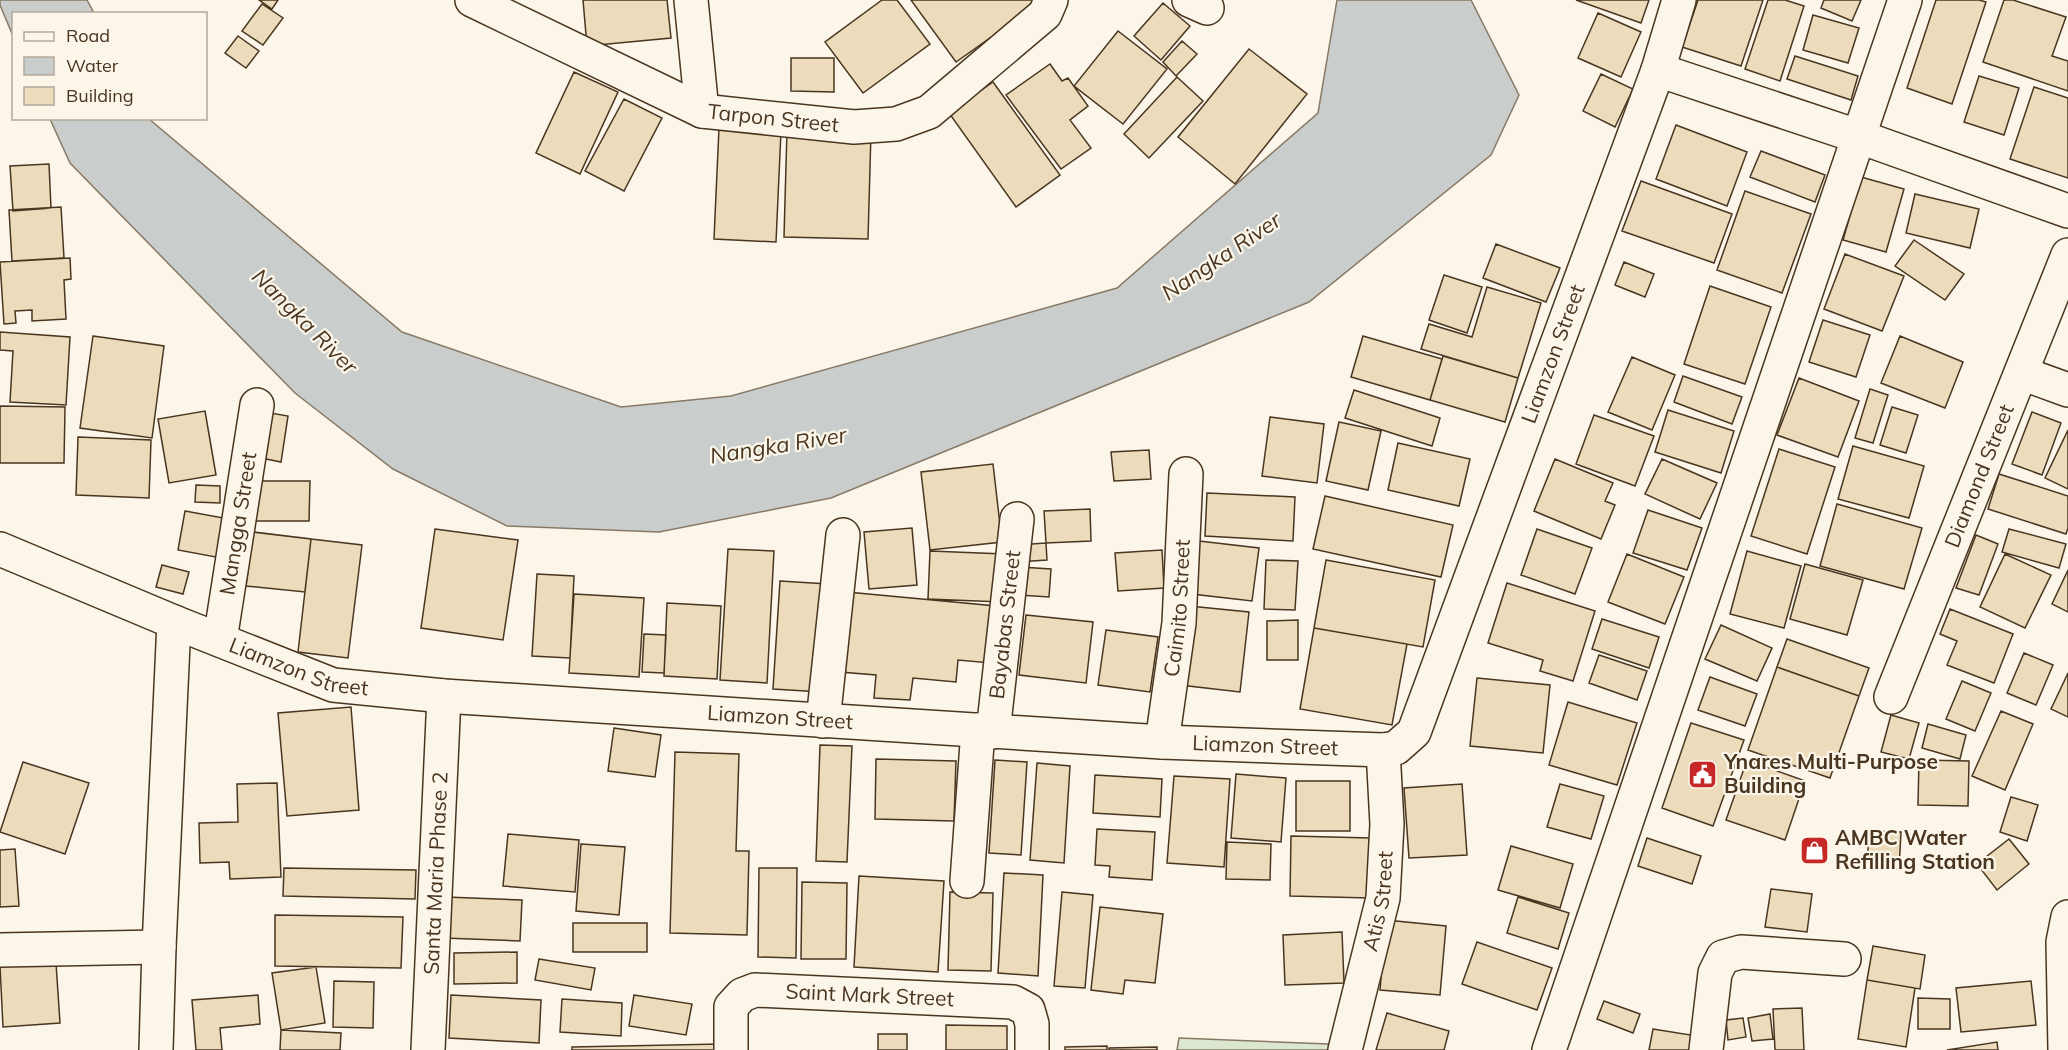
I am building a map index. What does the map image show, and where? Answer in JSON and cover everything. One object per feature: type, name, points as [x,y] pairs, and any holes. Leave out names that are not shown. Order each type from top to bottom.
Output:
[{"type":"street","name":"Tarpon Street","points":[[472,0],[702,111],[854,127],[896,124],[929,112],[1045,14],[1051,0]]},
{"type":"street","points":[[691,0],[702,111]]},
{"type":"street","name":"Liamzon Street","points":[[0,549],[333,685],[444,696],[1162,742],[1383,750],[1396,748],[1414,732],[1658,70],[1679,0]]},
{"type":"street","points":[[1549,1050],[1905,0]]},
{"type":"street","points":[[1658,70],[1860,137],[2068,211]]},
{"type":"street","name":"Diamond Street","points":[[1891,697],[2068,255]]},
{"type":"street","points":[[2021,373],[2068,390]]},
{"type":"street","name":"Mangga Street","points":[[220,640],[257,405]]},
{"type":"street","name":"Caimito Street","points":[[1162,742],[1179,623],[1186,474]]},
{"type":"street","name":"Bayabas Street","points":[[967,881],[1017,519]]},
{"type":"street","points":[[823,721],[843,535]]},
{"type":"street","points":[[156,1050],[174,622]]},
{"type":"street","name":"Santa Maria Phase 2","points":[[428,1050],[444,696]]},
{"type":"street","name":"Atis Street","points":[[1345,1050],[1383,898],[1387,824],[1383,750]]},
{"type":"street","points":[[2065,1050],[2066,934]]},
{"type":"street","points":[[0,950],[159,947]]},
{"type":"street","points":[[1706,1050],[1714,973],[1722,957],[1741,952],[1844,959]]},
{"type":"street","name":"Saint Mark Street","points":[[731,1050],[731,1007],[742,995],[755,990],[1012,1002],[1028,1010],[1032,1023],[1032,1050]]},
{"type":"green space","points":[[1179,1038],[1354,1045],[1353,1050],[1177,1050]]},
{"type":"water","points":[[0,0],[87,0],[93,12],[12,12],[12,34]]},
{"type":"water","name":"Nangka River","points":[[1337,0],[1471,0],[1519,95],[1491,155],[1309,302],[831,498],[659,532],[507,526],[393,469],[295,393],[70,163],[50,120],[150,120],[402,332],[621,407],[731,396],[1117,288],[1318,113]]},
{"type":"building","points":[[259,0],[278,0],[272,9]]},
{"type":"building","points":[[583,0],[667,0],[671,38],[587,46]]},
{"type":"building","points":[[882,0],[897,0],[930,44],[863,93],[825,42]]},
{"type":"building","points":[[911,0],[1040,0],[1041,2],[956,62]]},
{"type":"building","points":[[1576,0],[1649,0],[1641,23]]},
{"type":"building","points":[[1698,0],[1763,0],[1741,66],[1682,47]]},
{"type":"building","points":[[1768,0],[1785,0],[1804,6],[1780,81],[1745,69]]},
{"type":"building","points":[[1824,0],[1861,0],[1852,21],[1821,8]]},
{"type":"building","points":[[1936,0],[1986,2],[1952,104],[1907,88]]},
{"type":"building","points":[[2004,0],[2013,0],[2066,17],[2052,56],[2068,61],[2068,91],[1983,62]]},
{"type":"building","points":[[1163,3],[1190,26],[1161,60],[1134,36]]},
{"type":"building","points":[[262,4],[283,18],[263,45],[242,31]]},
{"type":"building","points":[[1598,13],[1641,32],[1621,77],[1578,58]]},
{"type":"building","points":[[1813,15],[1859,28],[1848,63],[1803,50]]},
{"type":"building","points":[[1118,31],[1167,69],[1123,124],[1074,86]]},
{"type":"building","points":[[238,36],[259,51],[246,68],[225,53]]},
{"type":"building","points":[[1182,41],[1197,54],[1176,76],[1163,62]]},
{"type":"building","points":[[1249,49],[1307,94],[1235,184],[1178,137]]},
{"type":"building","points":[[1795,56],[1858,76],[1851,100],[1787,79]]},
{"type":"building","points":[[791,58],[834,58],[834,92],[791,91]]},
{"type":"building","points":[[1050,64],[1062,81],[1068,78],[1088,106],[1070,120],[1091,148],[1061,169],[1006,95]]},
{"type":"building","points":[[574,72],[618,92],[580,174],[536,153]]},
{"type":"building","points":[[1601,74],[1633,89],[1615,127],[1583,111]]},
{"type":"building","points":[[1979,76],[2019,88],[2004,135],[1964,122]]},
{"type":"building","points":[[1177,77],[1203,101],[1149,158],[1124,134]]},
{"type":"building","points":[[993,82],[1060,175],[1016,207],[949,113]]},
{"type":"building","points":[[2034,87],[2068,98],[2068,178],[2010,159]]},
{"type":"building","points":[[624,99],[662,118],[624,191],[585,171]]},
{"type":"building","points":[[1676,125],[1747,152],[1727,206],[1656,179]]},
{"type":"building","points":[[719,128],[781,131],[776,242],[714,239]]},
{"type":"building","points":[[787,130],[871,132],[868,239],[784,237]]},
{"type":"building","points":[[1761,151],[1825,175],[1815,202],[1750,177]]},
{"type":"building","points":[[49,164],[51,208],[13,211],[10,166]]},
{"type":"building","points":[[1861,177],[1904,189],[1886,252],[1843,240]]},
{"type":"building","points":[[1641,181],[1732,214],[1714,263],[1622,231]]},
{"type":"building","points":[[1745,191],[1811,214],[1782,293],[1717,270]]},
{"type":"building","points":[[1915,194],[1979,209],[1970,248],[1906,233]]},
{"type":"building","points":[[61,207],[64,258],[12,261],[9,210]]},
{"type":"building","points":[[1914,240],[1964,274],[1945,300],[1895,266]]},
{"type":"building","points":[[1496,244],[1560,268],[1546,302],[1483,278]]},
{"type":"building","points":[[1845,254],[1904,276],[1882,331],[1824,309]]},
{"type":"building","points":[[70,258],[71,279],[64,280],[66,319],[32,321],[32,310],[15,311],[16,323],[4,324],[0,262]]},
{"type":"building","points":[[1624,262],[1654,274],[1645,297],[1615,285]]},
{"type":"building","points":[[1444,275],[1482,287],[1467,333],[1429,320]]},
{"type":"building","points":[[1710,286],[1771,307],[1745,384],[1684,364]]},
{"type":"building","points":[[1487,287],[1541,303],[1518,378],[1421,349],[1429,324],[1472,337]]},
{"type":"building","points":[[1823,320],[1870,335],[1856,377],[1809,362]]},
{"type":"building","points":[[0,332],[70,337],[66,405],[10,402],[13,351],[0,350]]},
{"type":"building","points":[[93,336],[164,346],[152,438],[80,428]]},
{"type":"building","points":[[1363,336],[1442,359],[1430,400],[1351,377]]},
{"type":"building","points":[[1900,336],[1963,362],[1945,408],[1881,383]]},
{"type":"building","points":[[1443,356],[1518,378],[1505,422],[1430,400]]},
{"type":"building","points":[[1632,357],[1675,375],[1652,430],[1608,412]]},
{"type":"building","points":[[1683,376],[1742,397],[1732,424],[1674,402]]},
{"type":"building","points":[[1799,378],[1859,401],[1838,457],[1777,435]]},
{"type":"building","points":[[1870,389],[1888,395],[1873,443],[1855,438]]},
{"type":"building","points":[[1354,390],[1440,418],[1432,446],[1345,418]]},
{"type":"building","points":[[0,406],[65,407],[64,463],[0,463]]},
{"type":"building","points":[[1892,407],[1918,415],[1906,453],[1880,445]]},
{"type":"building","points":[[1668,410],[1734,431],[1721,473],[1655,452]]},
{"type":"building","points":[[205,411],[216,475],[169,483],[158,419]]},
{"type":"building","points":[[259,411],[288,416],[281,462],[251,456]]},
{"type":"building","points":[[2032,412],[2061,423],[2042,475],[2012,464]]},
{"type":"building","points":[[1594,415],[1654,436],[1635,486],[1576,464]]},
{"type":"building","points":[[1270,417],[1324,424],[1317,483],[1262,476]]},
{"type":"building","points":[[1339,422],[1381,431],[1368,490],[1326,481]]},
{"type":"building","points":[[2068,430],[2068,489],[2045,478]]},
{"type":"building","points":[[78,437],[151,440],[149,498],[76,495]]},
{"type":"building","points":[[1398,443],[1470,459],[1459,506],[1388,490]]},
{"type":"building","points":[[1853,446],[1924,466],[1909,518],[1838,499]]},
{"type":"building","points":[[1779,449],[1835,467],[1807,554],[1751,536]]},
{"type":"building","points":[[1149,450],[1151,479],[1114,481],[1111,452]]},
{"type":"building","points":[[1555,459],[1613,483],[1605,501],[1615,505],[1601,539],[1534,511]]},
{"type":"building","points":[[1662,459],[1717,483],[1700,519],[1645,494]]},
{"type":"building","points":[[993,464],[1002,542],[930,550],[921,472]]},
{"type":"building","points":[[1999,474],[2068,496],[2066,534],[1988,509]]},
{"type":"building","points":[[255,481],[310,481],[309,521],[254,521]]},
{"type":"building","points":[[196,485],[220,486],[220,503],[195,502]]},
{"type":"building","points":[[1207,493],[1295,497],[1293,541],[1205,536]]},
{"type":"building","points":[[1325,496],[1453,525],[1441,577],[1313,549]]},
{"type":"building","points":[[1837,504],[1922,528],[1904,589],[1820,566]]},
{"type":"building","points":[[1090,509],[1091,541],[1046,543],[1044,511]]},
{"type":"building","points":[[1648,510],[1702,528],[1687,570],[1633,553]]},
{"type":"building","points":[[185,511],[229,519],[221,558],[178,550]]},
{"type":"building","points":[[912,528],[917,585],[869,589],[864,532]]},
{"type":"building","points":[[435,529],[518,540],[503,640],[421,628]]},
{"type":"building","points":[[1537,529],[1592,548],[1575,594],[1521,575]]},
{"type":"building","points":[[2009,529],[2066,544],[2059,568],[2002,552]]},
{"type":"building","points":[[253,532],[311,539],[305,592],[246,586]]},
{"type":"building","points":[[1976,535],[1998,544],[1979,595],[1956,588]]},
{"type":"building","points":[[311,539],[362,545],[348,658],[298,652]]},
{"type":"building","points":[[1199,541],[1259,548],[1252,601],[1192,594]]},
{"type":"building","points":[[1046,543],[1047,560],[1017,562],[1016,545]]},
{"type":"building","points":[[728,549],[774,551],[767,683],[720,680]]},
{"type":"building","points":[[1162,550],[1164,588],[1118,591],[1115,553]]},
{"type":"building","points":[[930,551],[1004,554],[1002,602],[928,599]]},
{"type":"building","points":[[1747,551],[1801,566],[1784,628],[1730,614]]},
{"type":"building","points":[[1627,554],[1684,577],[1665,624],[1608,602]]},
{"type":"building","points":[[2005,554],[2051,575],[2025,628],[1980,607]]},
{"type":"building","points":[[1266,560],[1298,561],[1295,610],[1264,609]]},
{"type":"building","points":[[1326,560],[1435,580],[1423,647],[1314,628]]},
{"type":"building","points":[[1805,564],[1863,580],[1847,635],[1790,619]]},
{"type":"building","points":[[162,565],[189,572],[183,594],[156,587]]},
{"type":"building","points":[[1020,567],[1051,569],[1049,597],[1019,595]]},
{"type":"building","points":[[2068,570],[2068,612],[2052,604]]},
{"type":"building","points":[[537,574],[574,576],[570,658],[532,656]]},
{"type":"building","points":[[780,581],[828,584],[821,692],[773,689]]},
{"type":"building","points":[[1507,583],[1595,611],[1573,681],[1540,671],[1543,660],[1488,643]]},
{"type":"building","points":[[847,592],[996,606],[991,663],[958,660],[956,682],[913,678],[910,700],[874,698],[876,675],[840,672]]},
{"type":"building","points":[[574,594],[644,598],[639,677],[569,673]]},
{"type":"building","points":[[667,603],[721,606],[717,679],[664,676]]},
{"type":"building","points":[[1189,606],[1249,612],[1240,692],[1180,685]]},
{"type":"building","points":[[1950,609],[2013,634],[1994,683],[1947,665],[1957,641],[1940,634]]},
{"type":"building","points":[[1026,615],[1093,622],[1086,683],[1019,675]]},
{"type":"building","points":[[1602,619],[1659,637],[1649,668],[1592,649]]},
{"type":"building","points":[[1298,620],[1298,660],[1267,660],[1267,621]]},
{"type":"building","points":[[1721,625],[1772,648],[1757,681],[1705,659]]},
{"type":"building","points":[[1314,628],[1407,644],[1392,725],[1300,709]]},
{"type":"building","points":[[1106,630],[1158,637],[1150,692],[1098,685]]},
{"type":"building","points":[[644,634],[666,635],[664,673],[642,672]]},
{"type":"building","points":[[1787,639],[1869,668],[1859,696],[1777,667]]},
{"type":"building","points":[[2024,653],[2053,665],[2036,705],[2007,693]]},
{"type":"building","points":[[1599,655],[1647,671],[1637,700],[1589,683]]},
{"type":"building","points":[[1777,667],[1859,696],[1830,778],[1748,750]]},
{"type":"building","points":[[2068,673],[2068,717],[2051,709]]},
{"type":"building","points":[[1710,677],[1757,694],[1745,726],[1698,710]]},
{"type":"building","points":[[1477,678],[1550,685],[1543,753],[1470,746]]},
{"type":"building","points":[[1962,681],[1991,693],[1975,731],[1946,719]]},
{"type":"building","points":[[1568,702],[1637,723],[1617,785],[1549,765]]},
{"type":"building","points":[[351,707],[359,810],[287,816],[278,713]]},
{"type":"building","points":[[2001,711],[2033,724],[2005,790],[1972,776]]},
{"type":"building","points":[[1891,715],[1919,723],[1909,759],[1881,752]]},
{"type":"building","name":"Ynares Multi-Purpose Building","points":[[1691,723],[1744,740],[1713,826],[1662,808]]},
{"type":"building","points":[[1928,724],[1966,735],[1960,759],[1922,748]]},
{"type":"building","points":[[614,728],[661,735],[655,777],[608,771]]},
{"type":"building","points":[[820,745],[852,746],[847,862],[816,861]]},
{"type":"building","points":[[675,752],[739,754],[736,851],[749,851],[747,935],[670,933]]},
{"type":"building","points":[[876,759],[956,761],[954,821],[875,819]]},
{"type":"building","points":[[995,760],[1027,762],[1021,855],[989,853]]},
{"type":"building","points":[[1747,760],[1805,781],[1785,840],[1726,820]]},
{"type":"building","points":[[1919,760],[1969,761],[1968,806],[1918,805]]},
{"type":"building","points":[[23,762],[89,783],[65,854],[0,832]]},
{"type":"building","points":[[1037,763],[1070,766],[1064,863],[1030,860]]},
{"type":"building","points":[[1236,774],[1286,778],[1281,842],[1231,838]]},
{"type":"building","points":[[1095,775],[1162,779],[1160,817],[1093,813]]},
{"type":"building","points":[[1174,776],[1230,779],[1224,867],[1167,863]]},
{"type":"building","points":[[1296,781],[1350,781],[1350,831],[1296,831]]},
{"type":"building","points":[[277,783],[281,877],[230,879],[229,862],[200,863],[199,823],[238,822],[237,784]]},
{"type":"building","points":[[1462,784],[1467,855],[1409,858],[1404,788]]},
{"type":"building","points":[[1560,784],[1604,796],[1591,839],[1547,827]]},
{"type":"building","points":[[2011,797],[2038,805],[2027,841],[2000,832]]},
{"type":"building","points":[[1097,829],[1155,832],[1152,880],[1109,877],[1110,866],[1095,865]]},
{"type":"building","points":[[1869,831],[1901,832],[1899,869],[1867,867]]},
{"type":"building","points":[[508,834],[579,840],[575,892],[503,886]]},
{"type":"building","points":[[1291,836],[1371,838],[1370,898],[1290,896]]},
{"type":"building","points":[[1647,838],[1701,856],[1692,884],[1638,866]]},
{"type":"building","points":[[2009,839],[2029,864],[1997,890],[1977,864]]},
{"type":"building","points":[[1227,842],[1271,844],[1270,880],[1226,879]]},
{"type":"building","points":[[581,844],[625,847],[619,915],[576,911]]},
{"type":"building","points":[[1511,846],[1573,864],[1560,908],[1498,890]]},
{"type":"building","points":[[15,849],[19,906],[0,907],[0,850]]},
{"type":"building","points":[[284,868],[416,870],[415,899],[283,896]]},
{"type":"building","points":[[759,868],[797,868],[796,958],[758,957]]},
{"type":"building","points":[[1004,873],[1043,875],[1038,976],[998,973]]},
{"type":"building","points":[[859,876],[944,881],[938,972],[854,967]]},
{"type":"building","points":[[802,882],[847,883],[846,959],[801,959]]},
{"type":"building","points":[[1771,889],[1812,894],[1807,932],[1765,927]]},
{"type":"building","points":[[950,892],[993,893],[991,971],[948,970]]},
{"type":"building","points":[[1062,892],[1093,895],[1085,988],[1054,986]]},
{"type":"building","points":[[446,897],[522,900],[520,941],[444,938]]},
{"type":"building","points":[[1518,897],[1569,913],[1558,949],[1507,933]]},
{"type":"building","points":[[1100,907],[1163,914],[1155,983],[1125,980],[1123,994],[1091,990]]},
{"type":"building","points":[[275,915],[403,917],[401,968],[275,966]]},
{"type":"building","points":[[1386,920],[1446,926],[1440,995],[1380,990]]},
{"type":"building","points":[[573,923],[647,923],[647,952],[573,952]]},
{"type":"building","points":[[1342,932],[1344,983],[1285,985],[1283,935]]},
{"type":"building","points":[[1477,942],[1552,968],[1537,1010],[1462,984]]},
{"type":"building","points":[[1873,946],[1925,955],[1920,989],[1867,980]]},
{"type":"building","points":[[517,952],[517,983],[454,984],[454,953]]},
{"type":"building","points":[[539,959],[595,968],[591,990],[535,980]]},
{"type":"building","points":[[56,963],[60,1023],[3,1027],[0,966]]},
{"type":"building","points":[[316,967],[325,1023],[281,1030],[272,973]]},
{"type":"building","points":[[1867,980],[1915,988],[1906,1047],[1858,1039]]},
{"type":"building","points":[[334,981],[374,982],[373,1028],[333,1027]]},
{"type":"building","points":[[2031,981],[2036,1025],[1961,1032],[1956,988]]},
{"type":"building","points":[[258,995],[260,1024],[220,1028],[222,1050],[196,1050],[192,1000]]},
{"type":"building","points":[[451,995],[541,1000],[539,1043],[449,1038]]},
{"type":"building","points":[[634,995],[692,1004],[686,1035],[629,1026]]},
{"type":"building","points":[[1918,998],[1950,999],[1950,1029],[1918,1029]]},
{"type":"building","points":[[562,999],[622,1003],[621,1036],[560,1032]]},
{"type":"building","points":[[1604,1001],[1640,1014],[1633,1033],[1597,1019]]},
{"type":"building","points":[[1802,1008],[1804,1050],[1775,1050],[1773,1009]]},
{"type":"building","points":[[1387,1013],[1449,1031],[1444,1050],[1376,1050]]},
{"type":"building","points":[[1770,1014],[1773,1039],[1752,1041],[1748,1018]]},
{"type":"building","points":[[1743,1018],[1746,1037],[1728,1040],[1726,1020]]},
{"type":"building","points":[[946,1025],[1007,1026],[1007,1050],[946,1050]]},
{"type":"building","points":[[1653,1029],[1697,1036],[1694,1050],[1649,1050]]},
{"type":"building","points":[[281,1030],[341,1033],[340,1050],[280,1050]]},
{"type":"building","points":[[878,1034],[907,1034],[907,1050],[878,1050]]},
{"type":"building","points":[[1997,1042],[1998,1050],[1947,1050]]},
{"type":"building","points":[[721,1044],[721,1050],[572,1050],[572,1047]]},
{"type":"building","points":[[1107,1046],[1107,1050],[1065,1050],[1065,1047]]},
{"type":"building","points":[[1157,1047],[1157,1050],[1109,1050],[1109,1048]]},
{"type":"place","name":"Ynares Multi-Purpose Building","points":[[1703,774]]},
{"type":"place","name":"AMBC Water Refilling Station","points":[[1814,850]]}]
